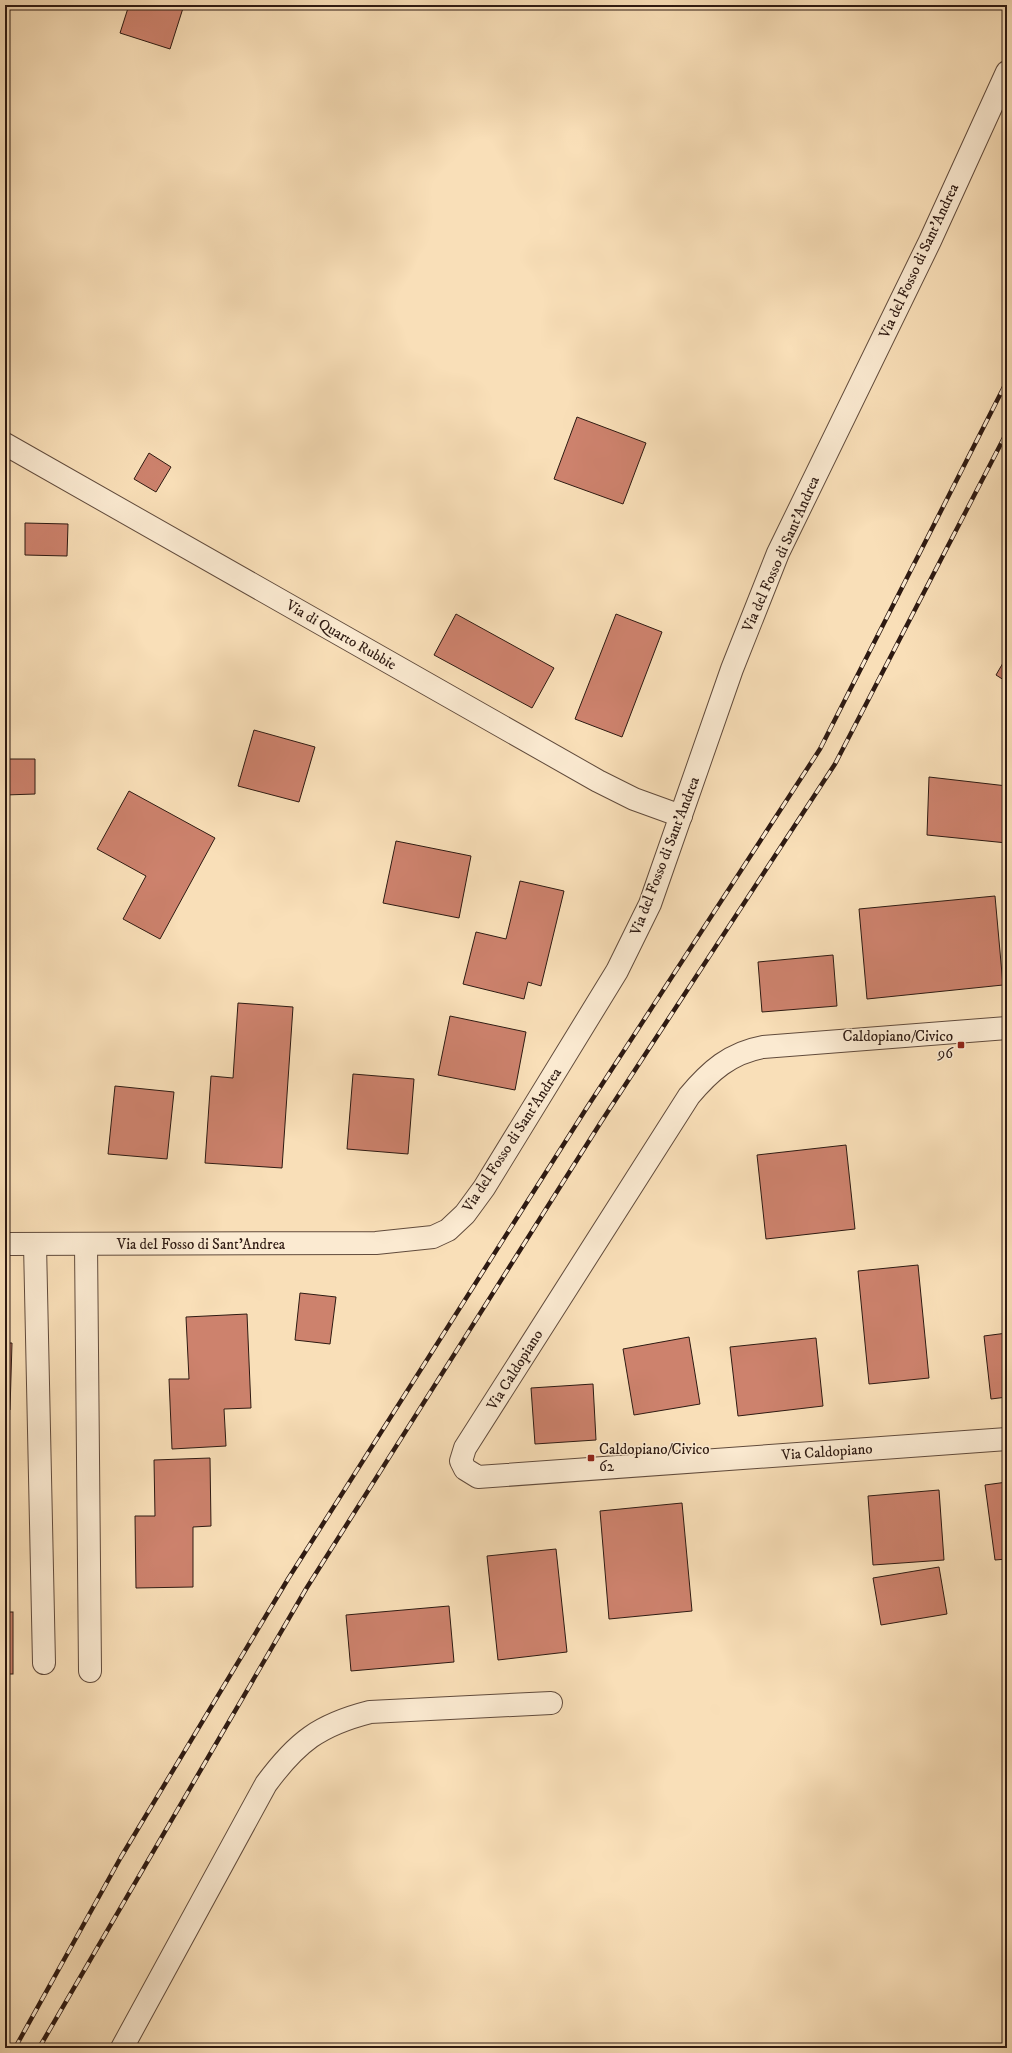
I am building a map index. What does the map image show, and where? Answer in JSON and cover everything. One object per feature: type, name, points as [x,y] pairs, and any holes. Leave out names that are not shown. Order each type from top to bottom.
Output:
[{"type":"street","name":"Via del Fosso di Sant'Andrea","points":[[5,1244],[376,1243],[425,1239],[448,1230],[465,1214],[484,1188],[617,971],[650,904],[682,816],[732,669],[778,553],[930,241],[1007,72]]},
{"type":"street","name":"Via di Quarto Rubbie","points":[[5,444],[598,781],[634,799],[682,816]]},
{"type":"street","name":"Via Caldopiano","points":[[1007,1028],[763,1048],[744,1052],[719,1064],[689,1096],[465,1448],[461,1461],[465,1469],[478,1477],[1007,1439]]},
{"type":"street","points":[[35,1244],[44,1663]]},
{"type":"street","points":[[86,1244],[90,1671]]},
{"type":"street","points":[[122,2048],[266,1784],[297,1747],[320,1731],[342,1720],[370,1712],[551,1703]]},
{"type":"building","points":[[129,5],[184,5],[170,49],[120,33]]},
{"type":"building","points":[[577,417],[646,443],[623,504],[554,479]]},
{"type":"building","points":[[149,453],[171,467],[156,492],[134,479]]},
{"type":"building","points":[[25,523],[68,524],[67,556],[25,555]]},
{"type":"building","points":[[456,614],[554,668],[532,708],[434,655]]},
{"type":"building","points":[[616,614],[662,632],[622,737],[575,719]]},
{"type":"building","points":[[1007,656],[1007,682],[996,675]]},
{"type":"building","points":[[254,730],[315,747],[299,802],[238,786]]},
{"type":"building","points":[[5,759],[35,759],[35,794],[5,795]]},
{"type":"building","points":[[929,777],[1007,786],[1007,843],[927,835]]},
{"type":"building","points":[[129,791],[215,838],[160,939],[123,919],[146,876],[97,849]]},
{"type":"building","points":[[396,841],[471,856],[459,918],[383,903]]},
{"type":"building","points":[[520,881],[564,891],[541,986],[528,982],[524,999],[463,984],[476,932],[506,939]]},
{"type":"building","points":[[995,896],[1003,985],[867,999],[859,909]]},
{"type":"building","points":[[833,955],[837,1006],[762,1012],[758,962]]},
{"type":"building","points":[[238,1003],[293,1007],[282,1168],[205,1163],[211,1076],[233,1078]]},
{"type":"building","points":[[450,1016],[526,1032],[515,1090],[438,1075]]},
{"type":"building","points":[[353,1074],[414,1079],[408,1154],[347,1149]]},
{"type":"building","points":[[115,1086],[174,1092],[167,1159],[108,1154]]},
{"type":"building","points":[[846,1145],[855,1229],[766,1239],[757,1155]]},
{"type":"building","points":[[918,1265],[929,1378],[869,1384],[858,1271]]},
{"type":"building","points":[[300,1293],[336,1297],[330,1344],[295,1340]]},
{"type":"building","points":[[247,1314],[251,1408],[224,1409],[226,1446],[172,1449],[169,1379],[189,1379],[186,1317]]},
{"type":"building","points":[[1007,1333],[1007,1397],[991,1399],[984,1336]]},
{"type":"building","points":[[689,1337],[700,1404],[634,1415],[623,1349]]},
{"type":"building","points":[[816,1338],[823,1406],[738,1416],[730,1347]]},
{"type":"building","points":[[5,1343],[12,1343],[10,1410],[5,1410]]},
{"type":"building","points":[[593,1384],[596,1440],[535,1444],[531,1388]]},
{"type":"building","points":[[210,1458],[211,1526],[193,1527],[193,1587],[136,1588],[135,1516],[155,1516],[154,1460]]},
{"type":"building","points":[[5,1477],[9,1477],[9,1538],[5,1538]]},
{"type":"building","points":[[1007,1482],[1007,1559],[995,1560],[985,1485]]},
{"type":"building","points":[[939,1490],[944,1560],[873,1565],[868,1496]]},
{"type":"building","points":[[682,1503],[692,1611],[609,1619],[600,1511]]},
{"type":"building","points":[[556,1549],[567,1652],[498,1660],[487,1556]]},
{"type":"building","points":[[939,1567],[947,1614],[881,1625],[873,1578]]},
{"type":"building","points":[[449,1606],[454,1662],[351,1671],[346,1615]]},
{"type":"building","points":[[5,1612],[13,1612],[13,1674],[5,1674]]},
{"type":"railway","points":[[15,2048],[121,1857],[288,1579],[586,1109],[820,749],[1007,381]]},
{"type":"railway","points":[[39,2048],[306,1589],[601,1122],[835,764],[1007,432]]},
{"type":"place","name":"Caldopiano/Civico 96","points":[[961,1045]]},
{"type":"place","name":"Caldopiano/Civico 62","points":[[591,1458]]}]
